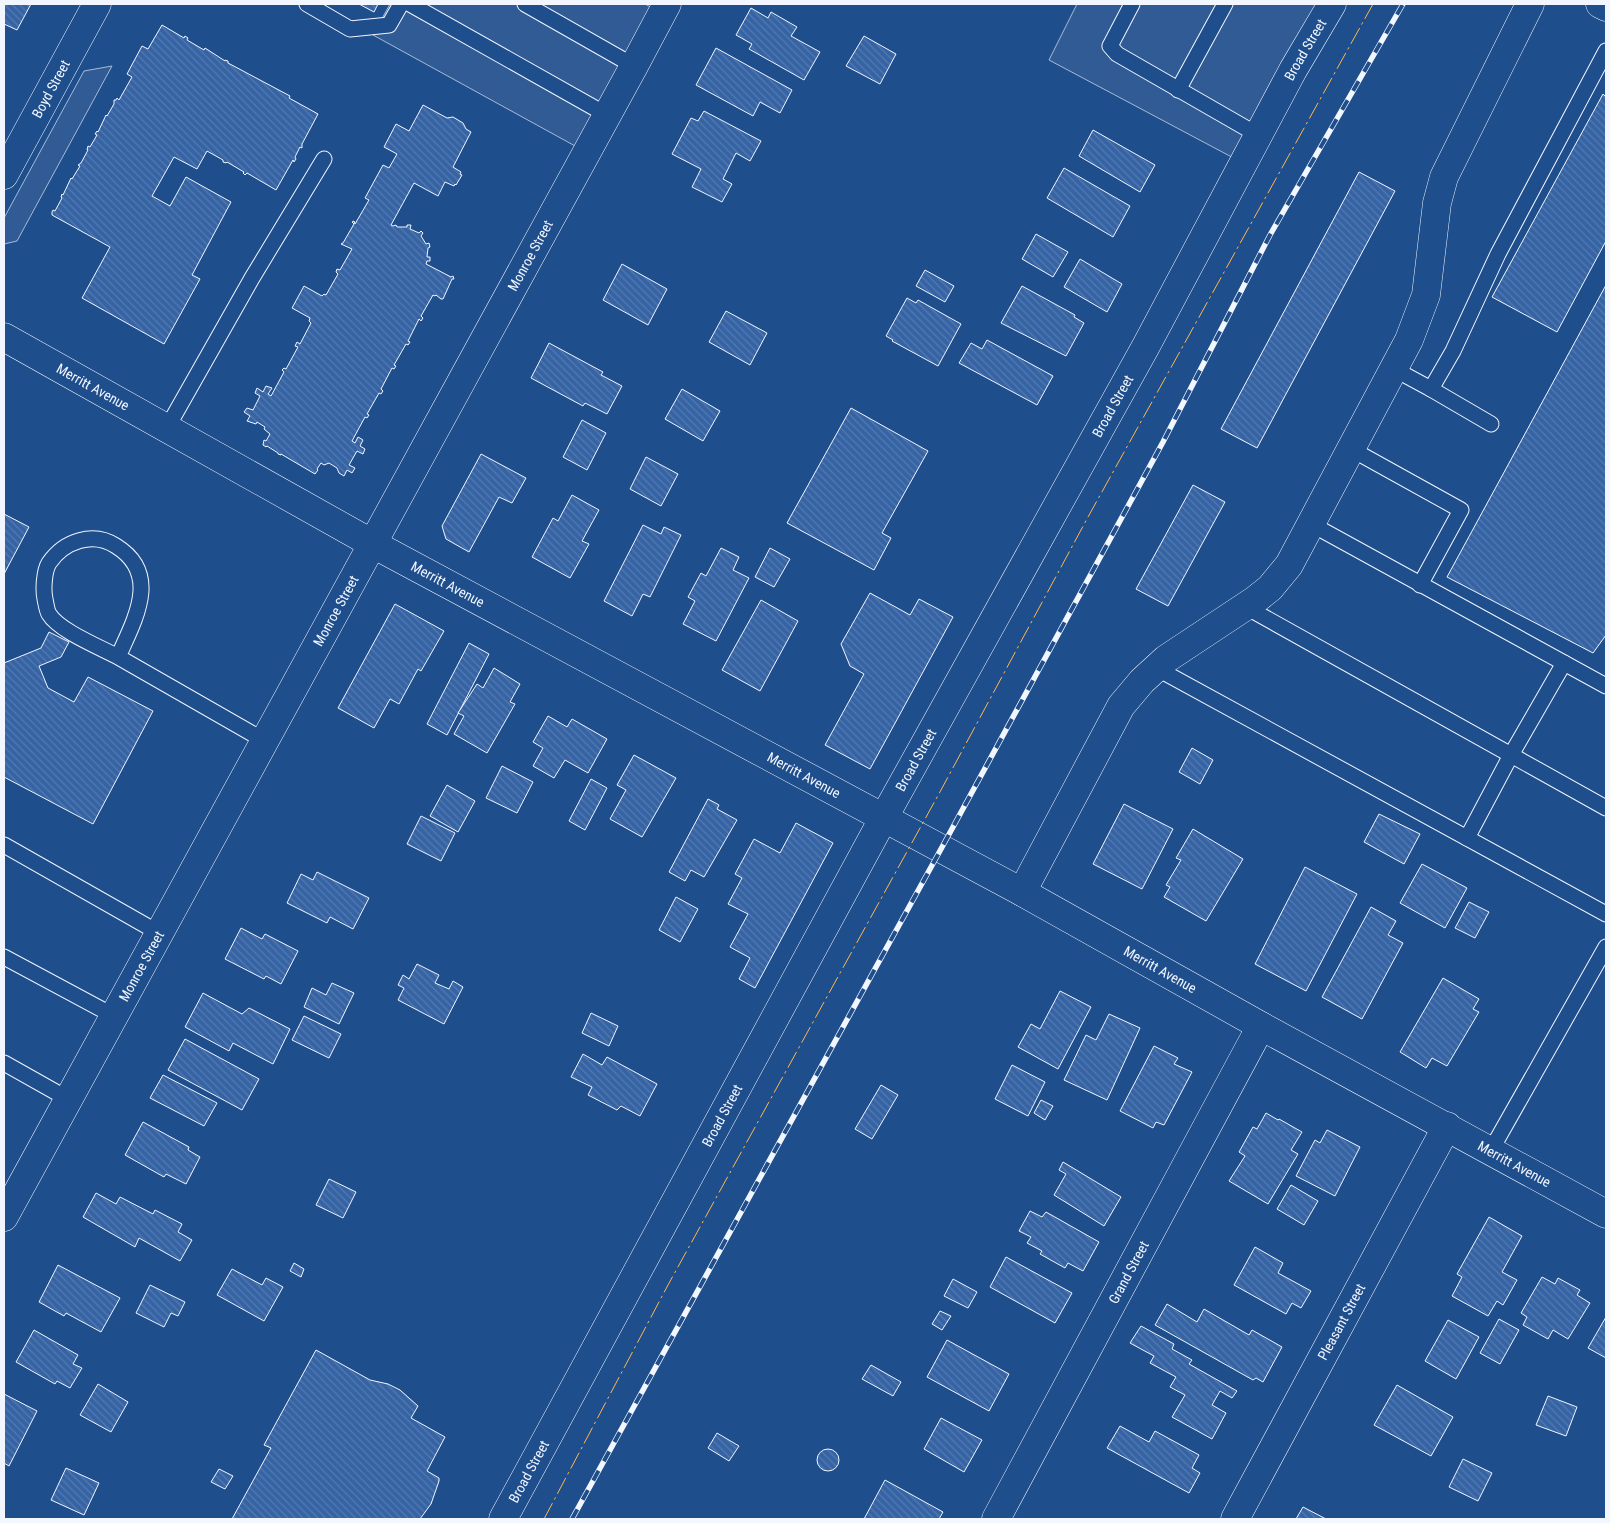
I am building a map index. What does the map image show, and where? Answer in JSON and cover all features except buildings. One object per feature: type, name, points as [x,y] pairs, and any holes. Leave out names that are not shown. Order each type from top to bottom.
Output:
[{"type":"street","name":"Boyd Street","points":[[4,175],[97,4]]},
{"type":"street","name":"Monroe Street","points":[[4,1216],[667,4]]},
{"type":"street","name":"Broad Street","points":[[503,1519],[883,819],[1146,346],[1293,70],[1332,4]]},
{"type":"street","points":[[1022,892],[1121,706],[1142,680],[1166,659],[1246,607],[1270,588],[1289,565],[1409,340],[1426,295],[1437,203],[1444,177],[1530,4]]},
{"type":"street","points":[[1600,4],[1606,7]]},
{"type":"street","name":"Merritt Avenue","points":[[4,337],[373,544],[1022,892],[1261,1026],[1606,1214]]},
{"type":"street","name":"Grand Street","points":[[996,1519],[1261,1026]]},
{"type":"street","name":"Pleasant Street","points":[[1235,1519],[1447,1126]]},
{"type":"lane","points":[[307,4],[350,29],[389,25],[401,4]]},
{"type":"lane","points":[[410,4],[607,114]]},
{"type":"lane","points":[[525,4],[634,66]]},
{"type":"lane","points":[[1132,4],[1110,46],[1117,54],[1258,136]]},
{"type":"lane","points":[[1178,90],[1224,4]]},
{"type":"lane","points":[[1431,389],[1453,351],[1498,254],[1606,51]]},
{"type":"lane","points":[[167,428],[252,278],[324,159]]},
{"type":"lane","points":[[1394,369],[1491,424]]},
{"type":"lane","points":[[1352,449],[1461,510],[1420,585]]},
{"type":"lane","points":[[1311,524],[1606,686]]},
{"type":"lane","points":[[118,657],[140,604],[142,584],[137,567],[127,553],[111,543],[96,538],[81,539],[61,551],[48,564],[43,590],[49,614],[68,631],[118,657],[265,741]]},
{"type":"lane","points":[[1246,607],[1606,808]]},
{"type":"lane","points":[[1467,838],[1564,663]]},
{"type":"lane","points":[[1156,668],[1606,914]]},
{"type":"lane","points":[[4,845],[159,933]]},
{"type":"lane","points":[[1490,1152],[1606,947]]},
{"type":"lane","points":[[4,957],[114,1016]]},
{"type":"lane","points":[[4,1063],[68,1100]]},
{"type":"shaded area","points":[[390,4],[645,4],[662,13],[586,152],[373,35]]},
{"type":"shaded area","points":[[1077,4],[1332,4],[1243,163],[1049,60]]},
{"type":"shaded area","points":[[112,66],[17,241],[4,244],[4,218],[84,71]]},
{"type":"railway","points":[[572,1519],[1163,442],[1270,235],[1403,4]]},
{"type":"power","points":[[544,1519],[668,1285],[941,790],[1088,517],[1373,4]]}]
